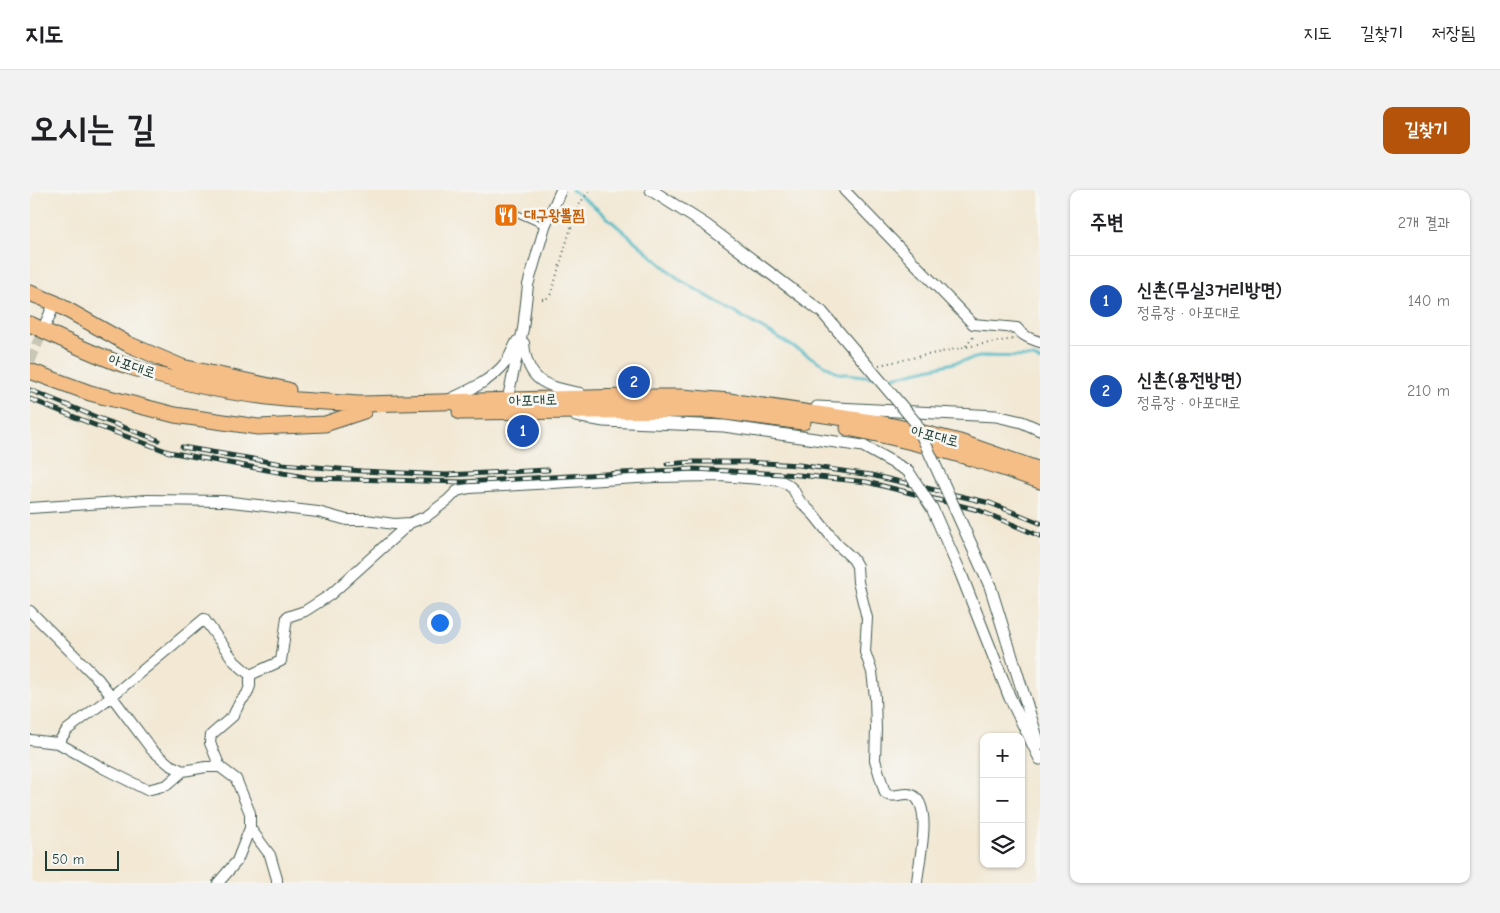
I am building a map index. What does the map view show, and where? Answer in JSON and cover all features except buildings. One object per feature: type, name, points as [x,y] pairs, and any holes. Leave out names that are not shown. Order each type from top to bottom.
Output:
[{"type":"main road","points":[[30,293],[54,303],[128,344],[182,367],[279,389],[344,399],[364,408]]},
{"type":"main road","name":"아포대로","points":[[30,324],[95,354],[123,364],[189,383],[260,396],[364,408],[506,407],[601,398],[682,397],[729,401],[850,418],[907,429],[960,442],[1040,470]]},
{"type":"main road","name":"아포대로","points":[[30,335],[102,367],[143,380],[179,390],[258,405],[309,411],[439,403],[506,407],[542,412],[709,410],[848,428],[902,439],[961,455],[1040,481]]},
{"type":"main road","points":[[30,371],[90,393],[175,415],[258,427],[325,424],[364,408]]},
{"type":"street","points":[[506,407],[523,329],[528,285],[545,226],[560,190]]},
{"type":"street","points":[[651,190],[706,225],[822,312],[916,423],[990,586],[1040,748]]},
{"type":"street","points":[[844,190],[973,324],[1017,328],[1019,332],[1028,338],[1040,342]]},
{"type":"street","points":[[46,323],[54,303]]},
{"type":"street","points":[[523,329],[527,365],[533,374],[541,381],[558,388],[601,398]]},
{"type":"street","points":[[439,403],[469,390],[498,370],[506,361],[523,329]]},
{"type":"street","points":[[729,401],[866,411],[996,416],[1022,422],[1040,430]]},
{"type":"street","points":[[542,412],[604,421],[724,426],[863,446],[908,472],[932,508],[961,574],[1010,698],[1040,759]]},
{"type":"street","points":[[30,508],[148,500],[223,501],[318,512],[347,520],[366,520],[394,524],[410,523],[427,516],[457,492],[470,488],[654,477],[720,476],[780,481],[793,489],[799,500],[814,515],[837,544],[853,559],[857,566],[858,582],[868,618],[865,652],[872,672],[875,697],[875,760],[884,793],[888,796],[912,794],[916,797],[922,810],[922,845],[917,883]]},
{"type":"street","points":[[250,675],[281,661],[287,617],[305,611],[330,595],[410,523]]},
{"type":"street","points":[[30,611],[98,679],[152,750],[170,765],[183,771]]},
{"type":"street","points":[[58,743],[67,730],[112,696],[204,619],[235,662],[250,675],[250,686],[233,716],[210,735],[210,743],[220,767],[236,779],[250,813],[250,828],[237,861],[218,883]]},
{"type":"street","points":[[30,740],[58,743],[147,790],[167,785],[183,771],[206,767],[220,767]]},
{"type":"street","points":[[250,828],[270,855],[278,879],[277,883]]},
{"type":"lane","points":[[518,214],[545,226]]},
{"type":"path","points":[[542,299],[546,299],[551,294],[580,203],[589,191]]},
{"type":"path","points":[[965,347],[974,336],[973,324]]},
{"type":"path","points":[[874,366],[1014,339],[1019,332]]},
{"type":"waterway","points":[[572,190],[589,202],[680,280],[838,373],[873,377]]},
{"type":"waterway","points":[[882,377],[889,378],[984,356],[1034,357],[1040,361]]},
{"type":"tunnel","points":[[30,361],[46,323]]},
{"type":"railway","points":[[30,390],[158,440]]},
{"type":"railway","points":[[30,399],[169,452],[310,478],[463,482],[694,469],[799,475],[867,482],[978,510],[1040,536]]},
{"type":"railway","points":[[182,447],[282,464],[362,471],[446,475],[548,470]]},
{"type":"railway","points":[[667,464],[746,462],[799,465],[871,475],[990,503],[1040,523]]},
{"type":"place","name":"대구왕뽈찜","points":[[506,215]]},
{"type":"place","name":"신촌(용전방면)","points":[[634,382]]},
{"type":"place","name":"신촌(무실3거리방면)","points":[[523,431]]}]
